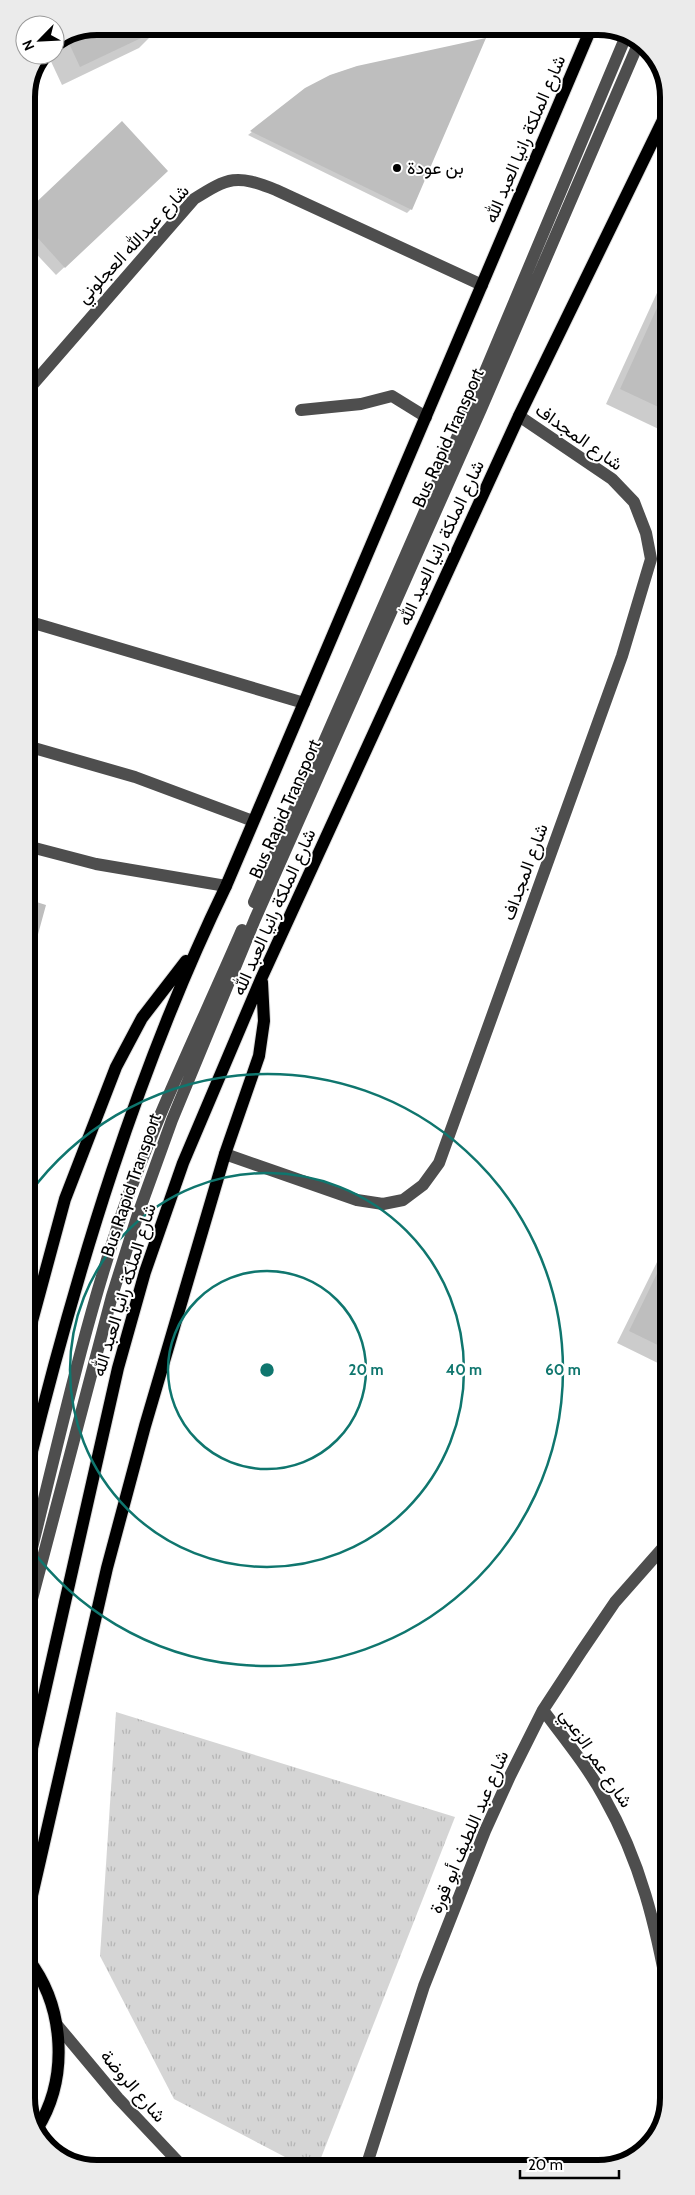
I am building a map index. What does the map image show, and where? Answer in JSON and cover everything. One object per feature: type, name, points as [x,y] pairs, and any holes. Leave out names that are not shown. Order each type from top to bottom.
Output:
[{"type":"main road","name":"شارع الملكة رانيا العبد الله","points":[[35,1439],[54,1362],[118,1152],[195,949],[226,886],[588,35]]},
{"type":"main road","name":"شارع الملكة رانيا العبد الله","points":[[35,1735],[118,1368],[144,1272],[182,1163],[262,979],[519,416],[660,126]]},
{"type":"main road","points":[[35,1311],[66,1199],[116,1066],[142,1018],[195,949]]},
{"type":"main road","points":[[35,1882],[107,1568],[145,1426],[225,1154],[259,1056],[264,1021],[262,979]]},
{"type":"main road","points":[[35,1970],[44,1984],[57,2025],[59,2052],[56,2078],[49,2103],[40,2122]]},
{"type":"street","name":"Bus Rapid Transport","points":[[35,1536],[90,1320],[121,1217],[143,1155],[466,417],[624,41]]},
{"type":"street","name":"Bus Rapid Transport","points":[[35,1588],[112,1296],[137,1218],[172,1120],[255,920],[481,409],[636,48]]},
{"type":"street","name":"شارع عبدالله العجلوني","points":[[35,382],[194,199],[216,185],[235,178],[252,180],[276,190],[482,285]]},
{"type":"street","points":[[301,410],[361,404],[392,396],[426,417]]},
{"type":"street","name":"شارع المجداف","points":[[225,1154],[357,1200],[383,1204],[404,1200],[423,1186],[439,1163],[622,656],[651,559],[646,533],[634,502],[612,479],[519,416]]},
{"type":"street","points":[[35,623],[304,703]]},
{"type":"street","points":[[35,748],[135,776],[253,821]]},
{"type":"street","points":[[35,848],[96,864],[226,886]]},
{"type":"street","name":"شارع عبد اللطيف أبو قورة","points":[[368,2160],[424,1986],[485,1831],[543,1710],[615,1602],[660,1551]]},
{"type":"street","name":"شارع عمر الزعبي","points":[[543,1710],[603,1795],[626,1840],[652,1911],[660,1952]]},
{"type":"street","name":"شارع الروضة","points":[[57,2025],[118,2098],[176,2160]]},
{"type":"green space","points":[[116,1712],[455,1817],[320,2160],[291,2160],[174,2099],[100,1956]]},
{"type":"building","points":[[98,35],[147,35],[80,67],[69,43],[74,40],[85,36]]},
{"type":"building","points":[[486,38],[412,210],[250,131],[305,88],[330,75],[357,66]]},
{"type":"building","points":[[122,121],[168,171],[65,268],[35,235],[35,203]]},
{"type":"building","points":[[660,301],[660,408],[620,389]]},
{"type":"building","points":[[35,902],[46,905],[35,945]]},
{"type":"building","points":[[660,1267],[660,1346],[629,1331]]},
{"type":"place","name":"بن عودة","points":[[397,168]]}]
